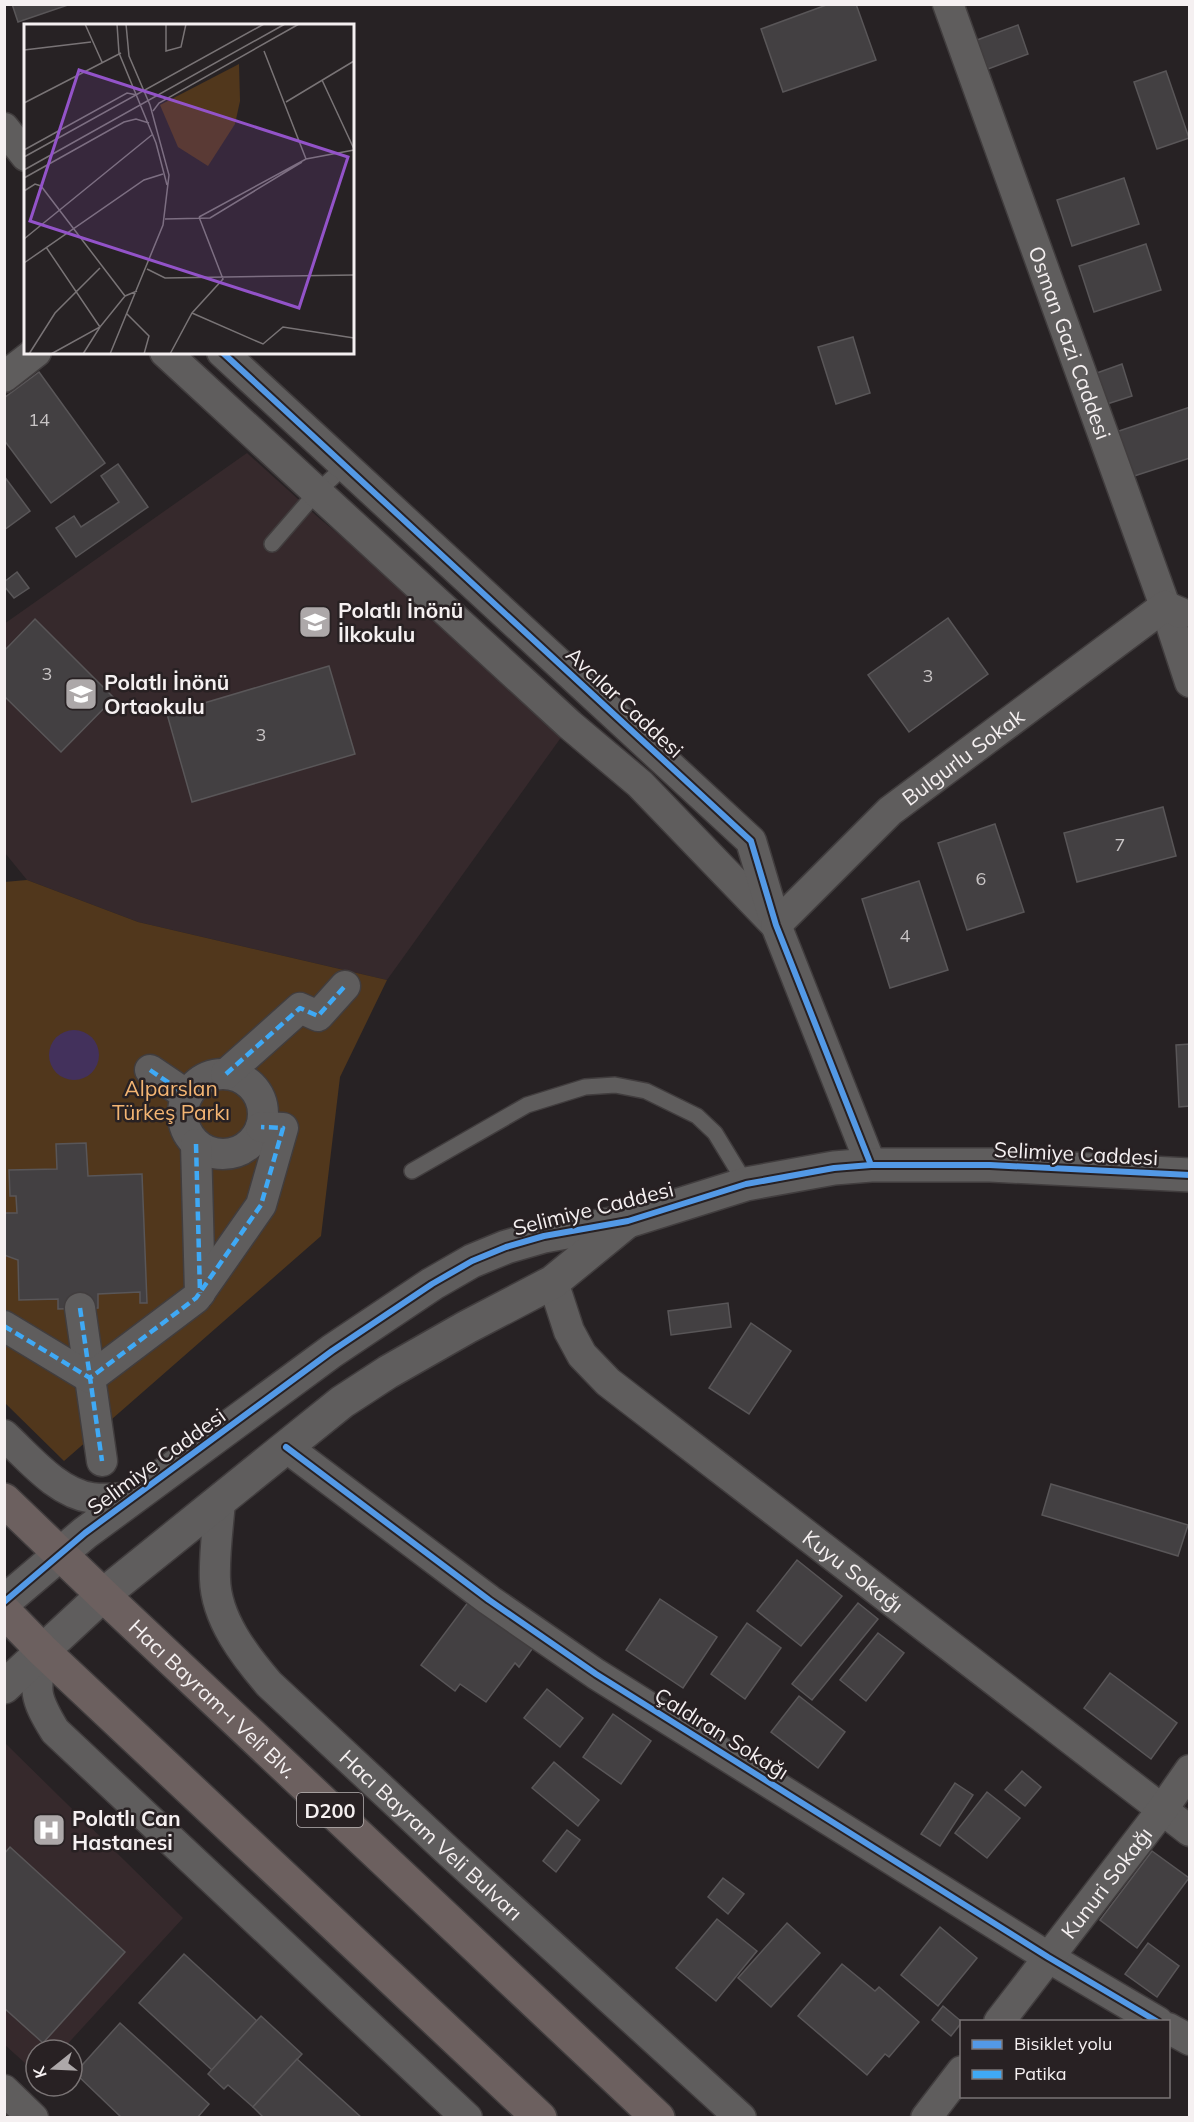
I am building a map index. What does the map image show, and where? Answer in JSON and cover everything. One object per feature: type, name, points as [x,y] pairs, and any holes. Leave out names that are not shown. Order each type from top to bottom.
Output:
[{"type":"highway","name":"Hacı Bayram-ı Velî Blv.","points":[[4,1500],[658,2118]]},
{"type":"highway","points":[[4,1611],[42,1650],[540,2118]]},
{"type":"street","name":"Osman Gazi Caddesi","points":[[948,4],[1177,611],[1190,682]]},
{"type":"street","points":[[4,128],[24,153]]},
{"type":"street","points":[[4,376],[33,354]]},
{"type":"street","name":"Avcılar Caddesi","points":[[167,354],[570,726],[640,784],[776,925]]},
{"type":"street","name":"Avcılar Caddesi","points":[[224,354],[752,841],[776,925],[871,1165]]},
{"type":"street","name":"Bulgurlu Sokak","points":[[776,925],[890,811],[1177,611]]},
{"type":"street","points":[[226,1074],[300,1008],[318,1016],[345,986]]},
{"type":"street","points":[[150,1070],[187,1095]]},
{"type":"street","points":[[226,1074],[244,1080],[254,1089],[261,1101],[263,1114],[261,1127],[255,1139],[245,1148],[219,1155],[196,1144],[188,1134],[183,1121],[183,1108],[187,1095],[195,1084],[206,1077],[226,1074]]},
{"type":"street","points":[[90,1378],[196,1298],[261,1205],[283,1128],[261,1127]]},
{"type":"street","points":[[196,1144],[200,1293]]},
{"type":"street","name":"Selimiye Caddesi","points":[[4,1602],[61,1554],[135,1497],[332,1351],[432,1284],[472,1261],[506,1246],[544,1236],[628,1221],[746,1184],[834,1168],[871,1165],[990,1165],[1190,1175]]},
{"type":"street","name":"Selimiye Caddesi","points":[[4,1687],[103,1595],[342,1402],[467,1326],[553,1282],[628,1221]]},
{"type":"street","name":"Kuyu Sokağı","points":[[553,1282],[569,1330],[582,1355],[608,1382],[1190,1831]]},
{"type":"street","points":[[80,1308],[102,1461]]},
{"type":"street","points":[[4,1326],[90,1378]]},
{"type":"street","points":[[4,1435],[52,1479],[77,1494],[98,1498],[135,1497]]},
{"type":"street","name":"Çaldıran Sokağı","points":[[286,1447],[489,1600],[563,1652],[1048,1957],[1155,2020]]},
{"type":"street","name":"Hacı Bayram Veli Bulvarı","points":[[220,1501],[215,1582],[229,1628],[246,1657],[270,1684],[431,1835],[741,2118]]},
{"type":"street","points":[[42,1650],[35,1687],[41,1708],[55,1731],[467,2118]]},
{"type":"street","name":"Kunuri Sokağı","points":[[1001,2020],[1162,1810],[1190,1770]]},
{"type":"street","points":[[1170,2029],[1190,2040]]},
{"type":"street","points":[[926,2118],[960,2074]]},
{"type":"street","points":[[4,2090],[33,2118]]},
{"type":"lane","points":[[272,544],[316,493],[345,466]]},
{"type":"lane","points":[[412,1171],[527,1105],[585,1087],[615,1085],[646,1091],[696,1116],[716,1133],[746,1184]]},
{"type":"shaded area","name":"Polatlı İnönü İlkokulu","points":[[247,453],[319,518],[570,725],[387,980],[138,922],[27,880],[5,853],[4,624]]},
{"type":"shaded area","points":[[69,1030],[79,1030],[92,1037],[99,1050],[99,1060],[92,1073],[79,1080],[69,1080],[60,1076],[53,1069],[49,1060],[49,1050],[53,1041],[60,1034]]},
{"type":"shaded area","name":"Polatlı Can Hastanesi","points":[[4,1742],[183,1918],[73,2038],[24,2038],[24,2062],[5,2045]]},
{"type":"green space","name":"Alparslan Türkeş Parkı","points":[[27,880],[138,922],[387,980],[340,1077],[321,1236],[64,1461],[5,1403],[4,882]]},
{"type":"building","points":[[12,4],[68,4],[68,5],[18,22]]},
{"type":"building","points":[[829,4],[856,4],[876,60],[783,92],[761,29]]},
{"type":"building","points":[[1018,25],[1028,54],[988,69],[977,40]]},
{"type":"building","points":[[1166,71],[1189,138],[1157,149],[1134,82]]},
{"type":"building","points":[[1124,178],[1139,224],[1072,246],[1057,200]]},
{"type":"building","points":[[1146,244],[1161,290],[1094,312],[1079,266]]},
{"type":"building","points":[[853,337],[870,393],[836,404],[818,347]]},
{"type":"building","points":[[1122,364],[1132,396],[1104,405],[1094,374]]},
{"type":"building","points":[[39,372],[105,463],[51,503],[4,440],[4,398]]},
{"type":"building","points":[[1190,407],[1190,458],[1131,477],[1116,432]]},
{"type":"building","points":[[118,464],[148,507],[76,557],[56,528],[74,516],[81,527],[119,502],[101,476]]},
{"type":"building","points":[[4,476],[30,511],[4,530]]},
{"type":"building","points":[[17,572],[29,588],[14,598],[4,586],[4,582]]},
{"type":"building","points":[[948,618],[988,674],[909,732],[868,675]]},
{"type":"building","points":[[35,619],[114,698],[61,752],[4,696],[4,651]]},
{"type":"building","points":[[329,666],[355,754],[192,802],[167,714]]},
{"type":"building","points":[[1163,807],[1176,856],[1077,882],[1064,833]]},
{"type":"building","points":[[995,824],[1024,912],[967,930],[938,843]]},
{"type":"building","points":[[919,881],[948,970],[890,988],[862,899]]},
{"type":"building","points":[[1190,1044],[1190,1106],[1179,1107],[1176,1045]]},
{"type":"building","points":[[86,1143],[88,1176],[142,1174],[147,1303],[140,1303],[140,1292],[98,1294],[98,1308],[58,1309],[58,1299],[19,1300],[18,1260],[4,1255],[4,1213],[17,1213],[16,1196],[10,1196],[9,1170],[57,1169],[56,1144]]},
{"type":"building","points":[[728,1303],[731,1327],[671,1335],[668,1311]]},
{"type":"building","points":[[751,1323],[791,1351],[749,1414],[709,1388]]},
{"type":"building","points":[[1051,1484],[1188,1525],[1178,1556],[1042,1515]]},
{"type":"building","points":[[797,1560],[842,1596],[801,1646],[757,1611]]},
{"type":"building","points":[[472,1597],[535,1645],[519,1667],[515,1663],[486,1702],[460,1684],[455,1691],[421,1665]]},
{"type":"building","points":[[660,1599],[717,1637],[683,1688],[626,1650]]},
{"type":"building","points":[[858,1603],[878,1619],[812,1700],[792,1684]]},
{"type":"building","points":[[747,1623],[781,1648],[745,1699],[711,1674]]},
{"type":"building","points":[[878,1633],[904,1653],[866,1701],[840,1680]]},
{"type":"building","points":[[1110,1673],[1177,1723],[1151,1759],[1084,1708]]},
{"type":"building","points":[[547,1689],[583,1718],[560,1747],[524,1718]]},
{"type":"building","points":[[799,1696],[845,1732],[818,1768],[771,1732]]},
{"type":"building","points":[[613,1714],[651,1741],[621,1784],[583,1757]]},
{"type":"building","points":[[554,1762],[599,1800],[578,1826],[532,1788]]},
{"type":"building","points":[[1022,1771],[1041,1787],[1025,1806],[1005,1790]]},
{"type":"building","points":[[955,1783],[973,1795],[940,1846],[921,1834]]},
{"type":"building","points":[[987,1792],[1020,1818],[987,1858],[955,1833]]},
{"type":"building","points":[[567,1830],[580,1840],[556,1872],[543,1861]]},
{"type":"building","points":[[10,1847],[125,1952],[48,2038],[37,2038],[4,2008],[4,1854]]},
{"type":"building","points":[[1152,1851],[1189,1878],[1137,1948],[1100,1920]]},
{"type":"building","points":[[723,1878],[744,1894],[728,1914],[708,1897]]},
{"type":"building","points":[[717,1919],[757,1951],[716,2001],[676,1968]]},
{"type":"building","points":[[787,1923],[820,1953],[771,2007],[738,1978]]},
{"type":"building","points":[[940,1927],[977,1958],[938,2006],[901,1975]]},
{"type":"building","points":[[1148,1943],[1179,1966],[1157,1997],[1125,1974]]},
{"type":"building","points":[[184,1954],[257,2021],[212,2070],[139,2003]]},
{"type":"building","points":[[842,1964],[875,1991],[879,1987],[919,2022],[889,2057],[885,2054],[867,2075],[798,2016]]},
{"type":"building","points":[[943,2006],[960,2020],[960,2025],[951,2036],[932,2020]]},
{"type":"building","points":[[261,2016],[302,2054],[253,2107],[228,2085],[224,2089],[208,2074]]},
{"type":"building","points":[[120,2023],[209,2104],[197,2118],[122,2118],[84,2082],[84,2063]]},
{"type":"building","points":[[297,2059],[362,2118],[264,2118],[253,2107]]},
{"type":"marked path","points":[[226,1074],[300,1008],[318,1016],[345,986]]},
{"type":"marked path","points":[[150,1070],[187,1095]]},
{"type":"marked path","points":[[4,1326],[90,1378],[196,1298],[261,1205],[283,1128],[261,1127]]},
{"type":"marked path","points":[[196,1144],[200,1293]]},
{"type":"marked path","points":[[80,1308],[102,1461]]},
{"type":"cycle path","points":[[224,354],[751,841],[776,925],[871,1165]]},
{"type":"cycle path","points":[[4,1602],[85,1533],[332,1351],[432,1284],[472,1261],[506,1247],[544,1236],[628,1221],[746,1184],[834,1168],[871,1165],[990,1165],[1190,1175]]},
{"type":"cycle path","points":[[286,1447],[489,1600],[596,1674],[1048,1957],[1155,2020]]},
{"type":"place","name":"Polatlı İnönü İlkokulu","points":[[315,622]]},
{"type":"place","name":"Polatlı İnönü Ortaokulu","points":[[81,694]]},
{"type":"place","name":"Polatlı Can Hastanesi","points":[[49,1830]]}]
